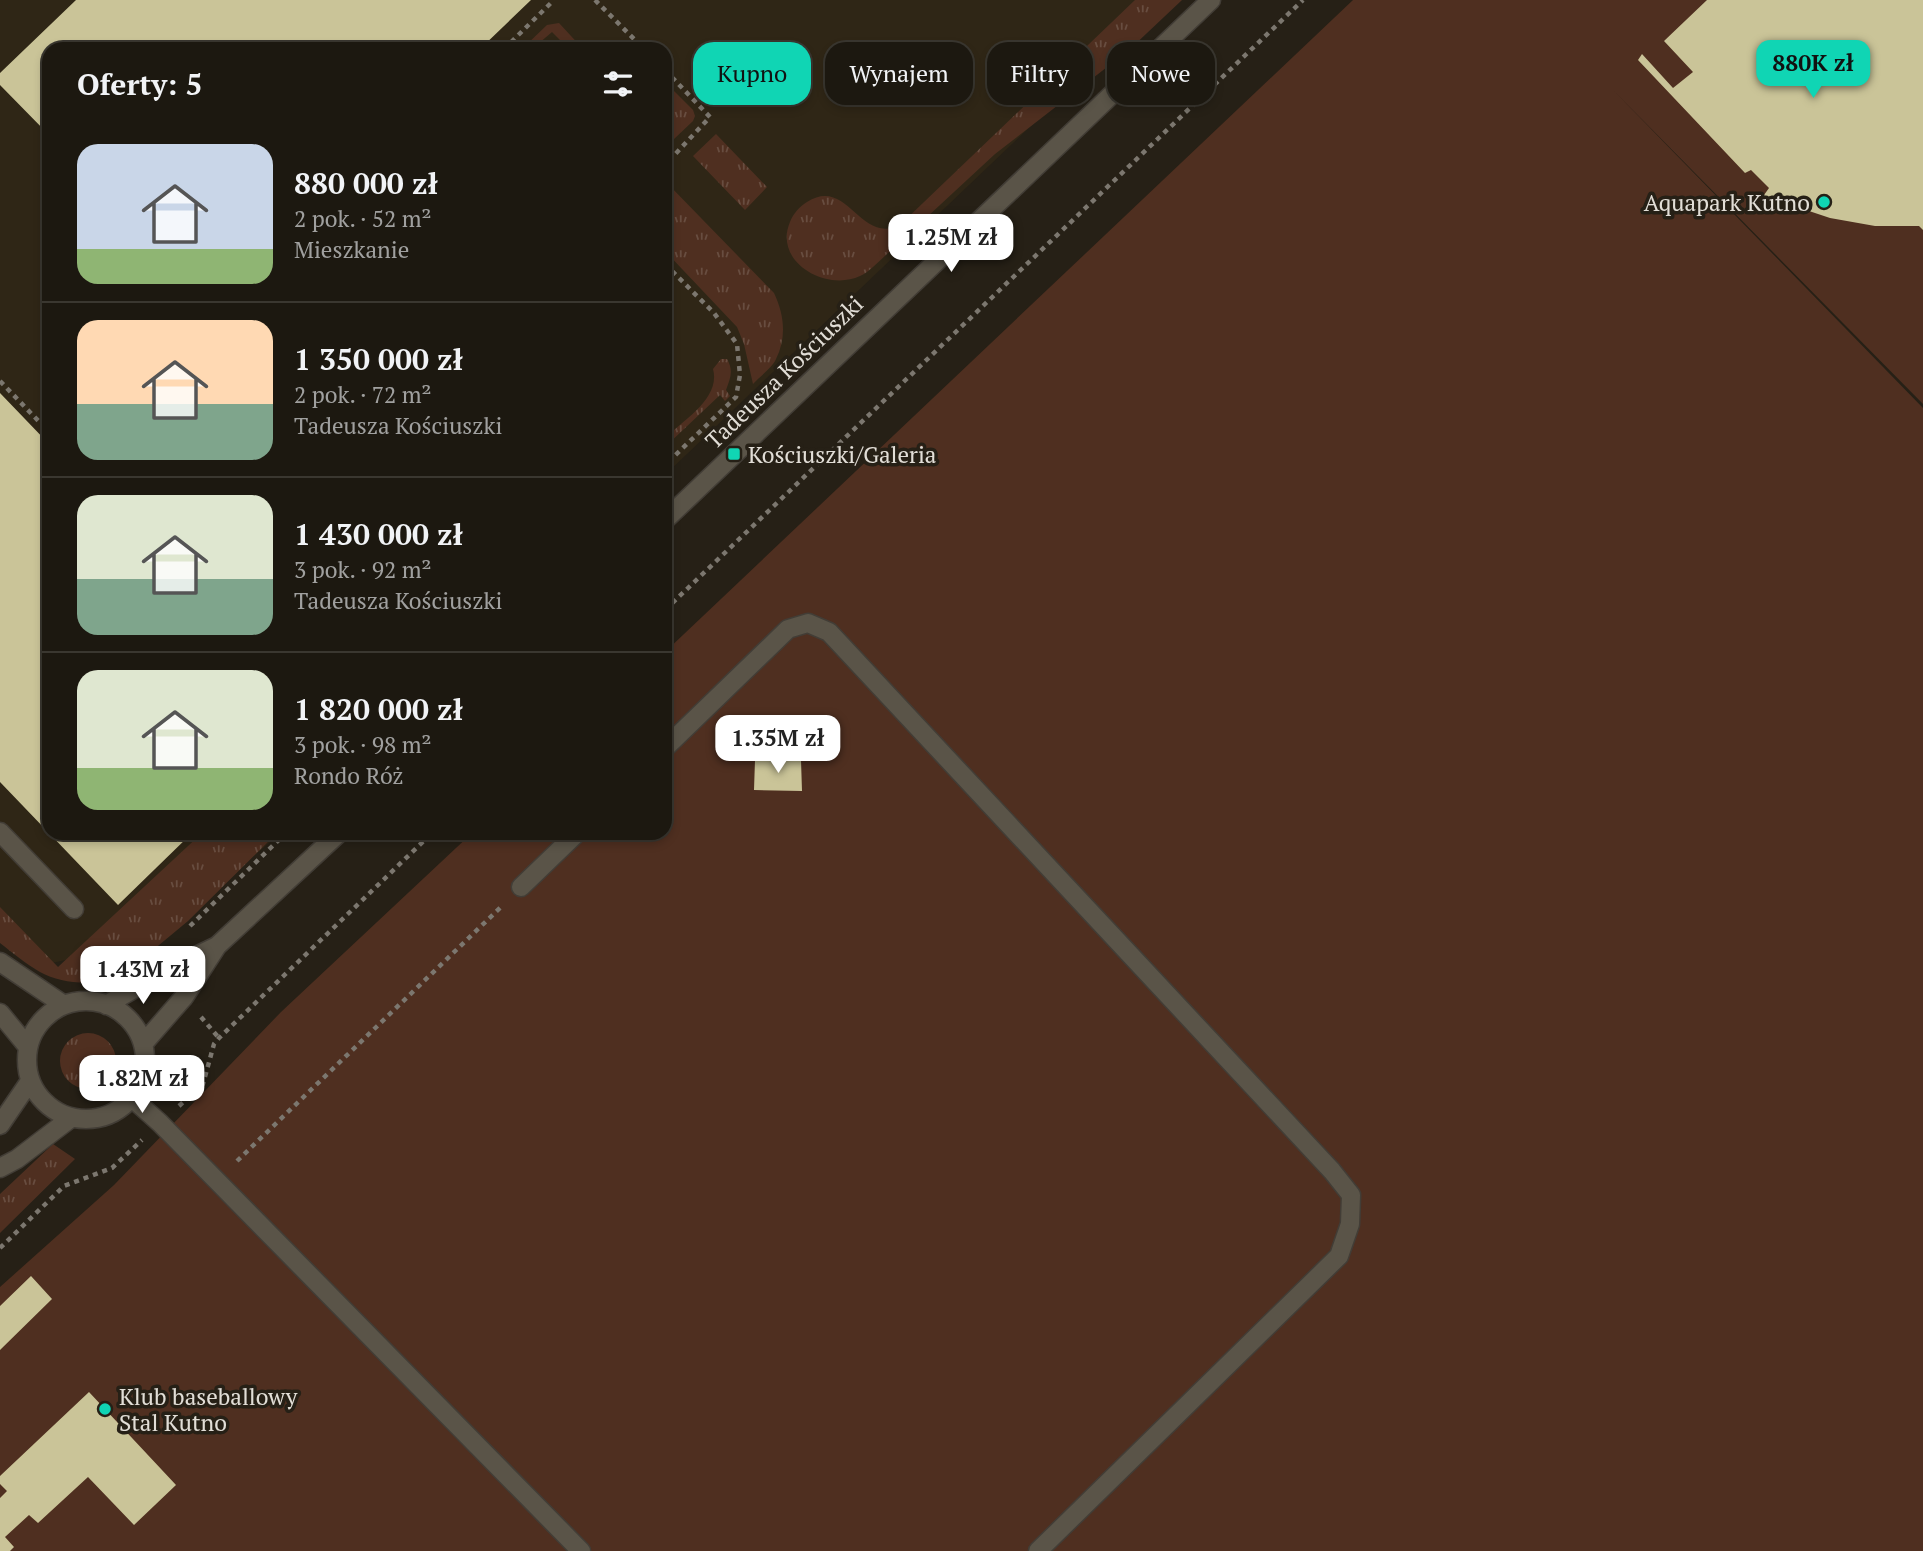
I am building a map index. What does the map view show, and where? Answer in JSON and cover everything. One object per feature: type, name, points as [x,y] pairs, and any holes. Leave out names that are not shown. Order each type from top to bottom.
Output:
[{"type":"street","name":"Tadeusza Kościuszki","points":[[672,513],[1211,0]]},
{"type":"street","points":[[672,741],[788,629],[808,623],[829,632],[1332,1171],[1351,1195],[1350,1224],[1339,1256],[1038,1551]]},
{"type":"street","points":[[0,832],[74,909]]},
{"type":"street","points":[[143,1044],[184,998],[217,946],[331,840]]},
{"type":"street","points":[[521,887],[570,840]]},
{"type":"street","points":[[106,1005],[165,971],[217,946]]},
{"type":"street","points":[[0,962],[64,1005]]},
{"type":"street","points":[[78,1001],[106,1005],[129,1020],[143,1044],[145,1063],[142,1081],[132,1098],[115,1112],[93,1119],[71,1118],[57,1113],[36,1094],[30,1081],[26,1058],[28,1047],[41,1021],[64,1005],[78,1001]]},
{"type":"street","points":[[0,1013],[28,1047]]},
{"type":"street","points":[[0,1125],[30,1081]]},
{"type":"street","points":[[132,1098],[160,1123],[581,1551]]},
{"type":"street","points":[[0,1168],[71,1118]]},
{"type":"path","points":[[512,42],[554,0]]},
{"type":"path","points":[[596,0],[637,42]]},
{"type":"path","points":[[672,603],[1303,0]]},
{"type":"path","points":[[672,77],[710,117],[672,158]]},
{"type":"path","points":[[672,271],[713,313],[737,344],[740,375],[736,397],[672,458]]},
{"type":"path","points":[[0,381],[42,425]]},
{"type":"path","points":[[0,1248],[64,1186],[112,1168],[203,1084],[214,1044],[219,1038],[425,840]]},
{"type":"path","points":[[216,1182],[521,887]]},
{"type":"shaded area","points":[[0,0],[1163,0],[1119,42],[1107,42],[1107,53],[1093,67],[1093,42],[987,42],[987,105],[1053,105],[672,468],[672,42],[42,42],[42,840],[273,840],[140,952],[79,957],[52,963],[0,911]]},
{"type":"green space","points":[[1135,0],[1182,0],[1137,42],[1107,42],[1107,67],[1093,78],[1091,42]]},
{"type":"green space","points":[[1353,0],[1923,0],[1923,404],[1613,90],[1923,408],[1923,1551],[0,1551],[0,1287],[114,1185],[281,1012],[465,840],[672,840],[672,645]]},
{"type":"green space","points":[[559,23],[577,42],[562,42],[552,32],[540,42],[529,42],[547,25]]},
{"type":"green space","points":[[672,89],[693,110],[695,116],[674,139]]},
{"type":"green space","points":[[1025,105],[1058,105],[995,154],[860,276],[847,280],[832,280],[818,276],[806,270],[789,250],[787,236],[791,219],[804,204],[821,196],[833,197],[844,203],[874,226],[886,229],[900,225]]},
{"type":"green space","points":[[716,134],[767,187],[745,210],[693,156]]},
{"type":"green space","points":[[672,188],[774,293],[782,317],[782,342],[774,362],[753,384],[744,344],[737,327],[672,258]]},
{"type":"green space","points":[[721,359],[727,359],[731,375],[726,390],[730,396],[725,401],[720,395],[672,440],[672,432],[699,408],[712,389],[713,369]]},
{"type":"green space","points":[[194,840],[270,840],[188,921],[141,960],[146,968],[121,978],[93,982],[65,981],[40,972],[0,943],[0,907],[58,967]]},
{"type":"green space","points":[[88,1033],[99,1035],[108,1041],[114,1050],[114,1072],[108,1081],[99,1087],[88,1089],[77,1087],[68,1081],[62,1072],[60,1061],[62,1050],[68,1041],[77,1035]]},
{"type":"green space","points":[[53,1144],[75,1159],[0,1233],[0,1194]]},
{"type":"building","points":[[76,0],[531,0],[487,42],[42,42],[42,128],[0,85],[0,73]]},
{"type":"building","name":"Aquapark Kutno","points":[[1707,0],[1923,0],[1923,230],[1919,226],[1875,226],[1830,218],[1771,196],[1765,203],[1759,202],[1769,188],[1751,170],[1745,173],[1638,60],[1642,54],[1673,88],[1693,72],[1664,41]]},
{"type":"building","points":[[0,393],[42,437],[42,826],[0,782]]},
{"type":"building","points":[[755,760],[801,760],[802,791],[754,790]]},
{"type":"building","points":[[56,840],[185,840],[118,905]]},
{"type":"building","points":[[31,1276],[52,1299],[0,1350],[0,1306]]},
{"type":"building","points":[[89,1392],[176,1485],[134,1525],[88,1477],[38,1523],[29,1515],[5,1537],[14,1547],[10,1551],[0,1551],[0,1498],[7,1491],[0,1484],[0,1476]]},
{"type":"place","name":"Aquapark Kutno","points":[[1824,202]]},
{"type":"place","name":"Kościuszki/Galeria","points":[[734,454]]},
{"type":"place","name":"Klub baseballowy Stal Kutno","points":[[105,1409]]}]
